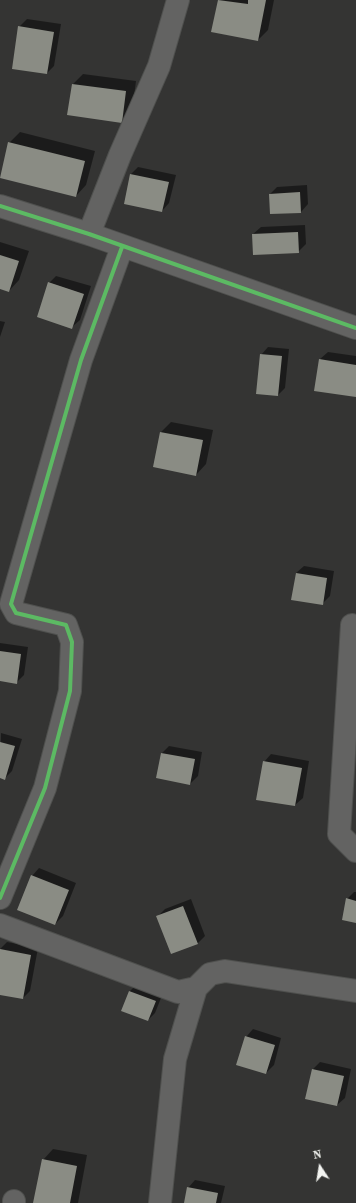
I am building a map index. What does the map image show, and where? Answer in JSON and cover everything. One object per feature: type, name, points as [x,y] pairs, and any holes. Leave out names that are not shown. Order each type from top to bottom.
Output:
[{"type":"street","points":[[89,234],[120,155],[159,66],[178,0]]},
{"type":"street","points":[[0,206],[89,234],[122,247],[356,328]]},
{"type":"street","points":[[0,898],[45,788],[70,691],[72,642],[66,625],[16,613],[11,604],[81,360],[122,247]]},
{"type":"street","points":[[352,625],[339,834],[356,851]]},
{"type":"street","points":[[0,925],[178,992],[196,988]]},
{"type":"street","points":[[160,1203],[175,1059],[196,988],[210,974],[225,971],[356,992]]},
{"type":"building","points":[[218,0],[248,4],[248,0],[266,0],[258,41],[211,32]]},
{"type":"building","points":[[18,26],[54,32],[47,74],[12,69]]},
{"type":"building","points":[[72,84],[126,91],[122,123],[67,115]]},
{"type":"building","points":[[8,142],[85,161],[76,197],[0,178]]},
{"type":"building","points":[[130,174],[169,182],[162,212],[124,204]]},
{"type":"building","points":[[300,192],[301,213],[270,214],[269,194]]},
{"type":"building","points":[[298,232],[299,253],[253,255],[252,234]]},
{"type":"building","points":[[0,255],[19,261],[9,292],[0,289]]},
{"type":"building","points":[[48,282],[84,294],[72,329],[37,317]]},
{"type":"building","points":[[260,354],[282,356],[278,396],[256,394]]},
{"type":"building","points":[[319,359],[356,365],[356,397],[314,391]]},
{"type":"building","points":[[160,432],[203,440],[196,476],[153,467]]},
{"type":"building","points":[[296,573],[327,578],[323,605],[291,600]]},
{"type":"building","points":[[0,651],[21,654],[17,684],[0,681]]},
{"type":"building","points":[[0,742],[15,746],[5,780],[0,778]]},
{"type":"building","points":[[161,753],[195,759],[190,785],[156,778]]},
{"type":"building","points":[[263,761],[302,768],[295,806],[256,800]]},
{"type":"building","points":[[31,875],[69,890],[55,925],[17,910]]},
{"type":"building","points":[[346,898],[356,901],[356,923],[342,920]]},
{"type":"building","points":[[183,906],[198,944],[171,954],[156,916]]},
{"type":"building","points":[[0,949],[31,955],[23,999],[0,995]]},
{"type":"building","points":[[129,991],[156,1001],[148,1021],[121,1011]]},
{"type":"building","points":[[245,1036],[275,1045],[266,1074],[236,1065]]},
{"type":"building","points":[[312,1069],[344,1076],[337,1106],[305,1099]]},
{"type":"building","points":[[42,1159],[77,1166],[70,1203],[33,1203]]},
{"type":"building","points":[[187,1187],[218,1193],[216,1203],[184,1203]]},
{"type":"cycle path","points":[[0,206],[89,234],[356,328]]},
{"type":"cycle path","points":[[0,898],[45,788],[70,691],[72,642],[66,625],[16,613],[11,604],[81,360],[122,247]]}]
